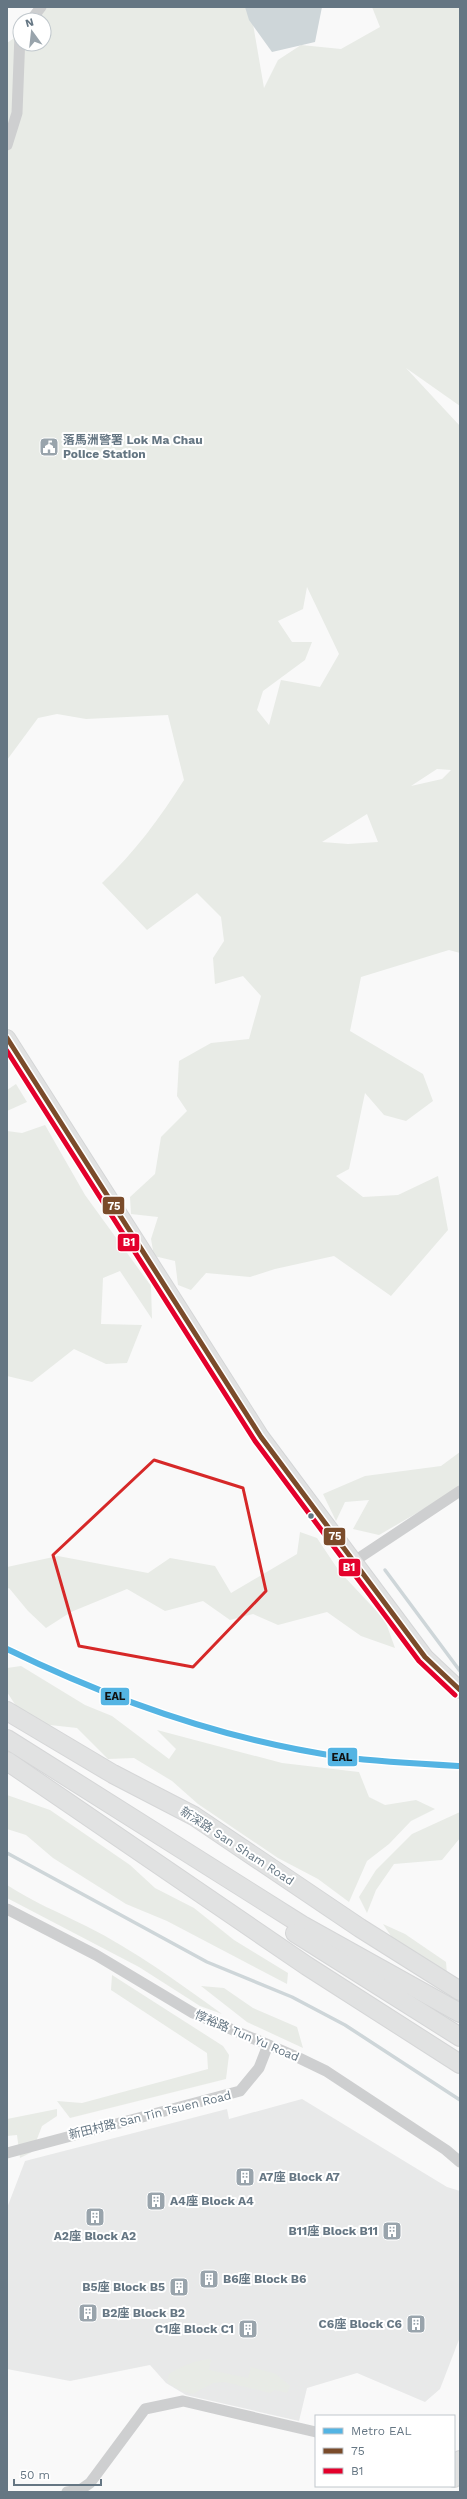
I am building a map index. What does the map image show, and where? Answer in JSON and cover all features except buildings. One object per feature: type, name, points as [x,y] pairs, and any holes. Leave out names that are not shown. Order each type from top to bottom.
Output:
[{"type":"main road","name":"新深路 San Sham Road","points":[[7,1711],[113,1774],[194,1816],[360,1928],[460,1991]]},
{"type":"main road","points":[[7,1739],[302,1925],[460,2012]]},
{"type":"main road","points":[[7,1761],[307,1966],[453,2059]]},
{"type":"main road","points":[[108,1830],[196,1871],[460,2037]]},
{"type":"main road","points":[[302,1925],[401,2000]]},
{"type":"street","points":[[7,145],[17,113],[19,52]]},
{"type":"street","points":[[7,1038],[261,1437],[425,1657],[460,1690]]},
{"type":"street","points":[[353,1562],[460,1492]]},
{"type":"street","name":"惇裕路 Tun Yu Road","points":[[7,1909],[96,1955],[192,2014],[268,2045],[326,2071],[440,2146],[460,2162]]},
{"type":"street","name":"新田村路 San Tin Tsuen Road","points":[[7,2153],[240,2091],[259,2068],[268,2045]]},
{"type":"street","points":[[67,2492],[80,2490],[90,2483],[142,2411],[183,2401],[315,2432]]},
{"type":"street","points":[[455,2475],[458,2461]]},
{"type":"highlighted area","points":[[154,1460],[243,1488],[266,1591],[193,1667],[79,1646],[53,1555]]},
{"type":"shaded area","points":[[45,7],[246,7],[253,24],[264,88],[278,60],[301,45],[341,49],[380,27],[372,7],[460,7],[460,406],[406,368],[460,426],[460,953],[449,950],[361,977],[350,1031],[423,1074],[433,1101],[406,1121],[384,1115],[365,1093],[349,1169],[336,1176],[363,1197],[398,1195],[438,1176],[448,1230],[391,1296],[334,1256],[275,1269],[250,1277],[206,1273],[191,1290],[178,1285],[175,1261],[154,1256],[151,1239],[158,1217],[131,1214],[130,1197],[155,1174],[161,1137],[187,1111],[177,1096],[179,1061],[211,1043],[249,1039],[261,996],[243,976],[215,984],[213,958],[224,941],[221,917],[197,893],[147,930],[102,883],[146,834],[166,808],[184,780],[168,715],[86,719],[57,714],[38,718],[7,760],[7,43],[12,40],[12,52],[52,52],[52,12],[40,12]],"holes":[[[307,587],[339,654],[320,687],[281,680],[269,725],[257,710],[263,691],[305,660],[312,642],[292,642],[278,621],[303,609]],[[437,769],[451,770],[442,779],[411,786]],[[367,814],[378,842],[348,844],[322,842]]]},
{"type":"shaded area","points":[[245,7],[322,7],[315,42],[272,52],[249,20]]},
{"type":"shaded area","points":[[16,1084],[27,1102],[7,1111],[7,1090]]},
{"type":"shaded area","points":[[45,1125],[85,1195],[151,1286],[152,1319],[120,1271],[103,1278],[101,1324],[142,1325],[127,1363],[106,1364],[74,1349],[32,1382],[7,1376],[7,1131],[22,1133]]},
{"type":"shaded area","points":[[460,1452],[460,1488],[379,1535],[353,1529],[369,1500],[345,1502],[336,1521],[323,1494],[365,1476],[441,1466]]},
{"type":"shaded area","points":[[300,1532],[317,1538],[339,1571],[385,1620],[395,1648],[361,1636],[327,1612],[278,1625],[253,1614],[230,1620],[203,1601],[165,1611],[127,1589],[71,1612],[46,1628],[28,1611],[9,1588],[7,1589],[7,1567],[58,1556],[148,1573],[170,1558],[215,1566],[231,1593],[297,1554]]},
{"type":"shaded area","points":[[21,1666],[85,1705],[112,1716],[169,1759],[176,1749],[157,1730],[282,1763],[359,1772],[369,1797],[385,1805],[416,1800],[435,1809],[411,1821],[389,1844],[367,1861],[349,1902],[318,1879],[278,1858],[198,1804],[172,1781],[134,1758],[108,1759],[77,1728],[41,1724],[16,1706],[7,1692],[7,1668]]},
{"type":"shaded area","points":[[7,1795],[50,1810],[130,1865],[155,1888],[194,1908],[234,1940],[288,1973],[287,1984],[167,1921],[126,1904],[53,1858],[26,1835],[7,1829]]},
{"type":"shaded area","points":[[460,1812],[460,1838],[442,1860],[394,1864],[376,1890],[367,1913],[359,1897],[376,1870],[412,1834]]},
{"type":"shaded area","points":[[7,1885],[36,1902],[104,1935],[121,1945],[172,1978],[222,2014],[200,2006],[139,1967],[7,1898]]},
{"type":"shaded area","points":[[383,1924],[405,1934],[446,1962],[447,1974],[393,1939]]},
{"type":"shaded area","points":[[112,1975],[223,2046],[229,2055],[226,2079],[70,2118],[57,2101],[82,2103],[208,2069],[207,2053],[111,1990]]},
{"type":"shaded area","points":[[201,1986],[224,1988],[253,2008],[297,2027],[303,2048],[247,2022]]},
{"type":"shaded area","points":[[302,2099],[447,2187],[460,2191],[460,2337],[440,2389],[425,2402],[357,2373],[307,2388],[299,2421],[186,2395],[166,2383],[150,2365],[70,2381],[7,2369],[7,2208],[25,2161],[227,2109],[229,2119]]},
{"type":"shaded area","points":[[57,2109],[57,2116],[42,2126],[32,2152],[20,2158],[17,2135],[7,2136],[7,2119]]},
{"type":"shaded area","points":[[211,2359],[209,2370],[248,2378],[251,2367],[276,2374],[290,2386],[287,2393],[275,2390],[270,2393],[225,2382],[213,2383],[193,2394],[179,2390],[167,2382],[169,2374],[179,2368],[194,2362]]},
{"type":"waterway","points":[[385,1570],[460,1671]]},
{"type":"waterway","points":[[7,1853],[207,1962],[292,1997],[345,2025],[460,2100]]},
{"type":"metro line","name":"EAL","points":[[7,1649],[47,1668],[129,1702],[212,1729],[298,1750],[342,1757],[386,1762],[460,1766]]},
{"type":"transit line","name":"75","points":[[7,1038],[261,1437],[425,1657],[460,1690]]},
{"type":"transit line","name":"B1","points":[[7,1051],[255,1441],[419,1661],[455,1695]]},
{"type":"place","name":"落馬洲警署 Lok Ma Chau Police Station","points":[[49,447]]},
{"type":"place","name":"A7座 Block A7","points":[[245,2177]]},
{"type":"place","name":"A4座 Block A4","points":[[156,2201]]},
{"type":"place","name":"A2座 Block A2","points":[[95,2217]]},
{"type":"place","name":"B11座 Block B11","points":[[392,2231]]},
{"type":"place","name":"B6座 Block B6","points":[[209,2279]]},
{"type":"place","name":"B5座 Block B5","points":[[179,2287]]},
{"type":"place","name":"B2座 Block B2","points":[[88,2313]]},
{"type":"place","name":"C6座 Block C6","points":[[416,2324]]},
{"type":"place","name":"C1座 Block C1","points":[[248,2329]]}]
